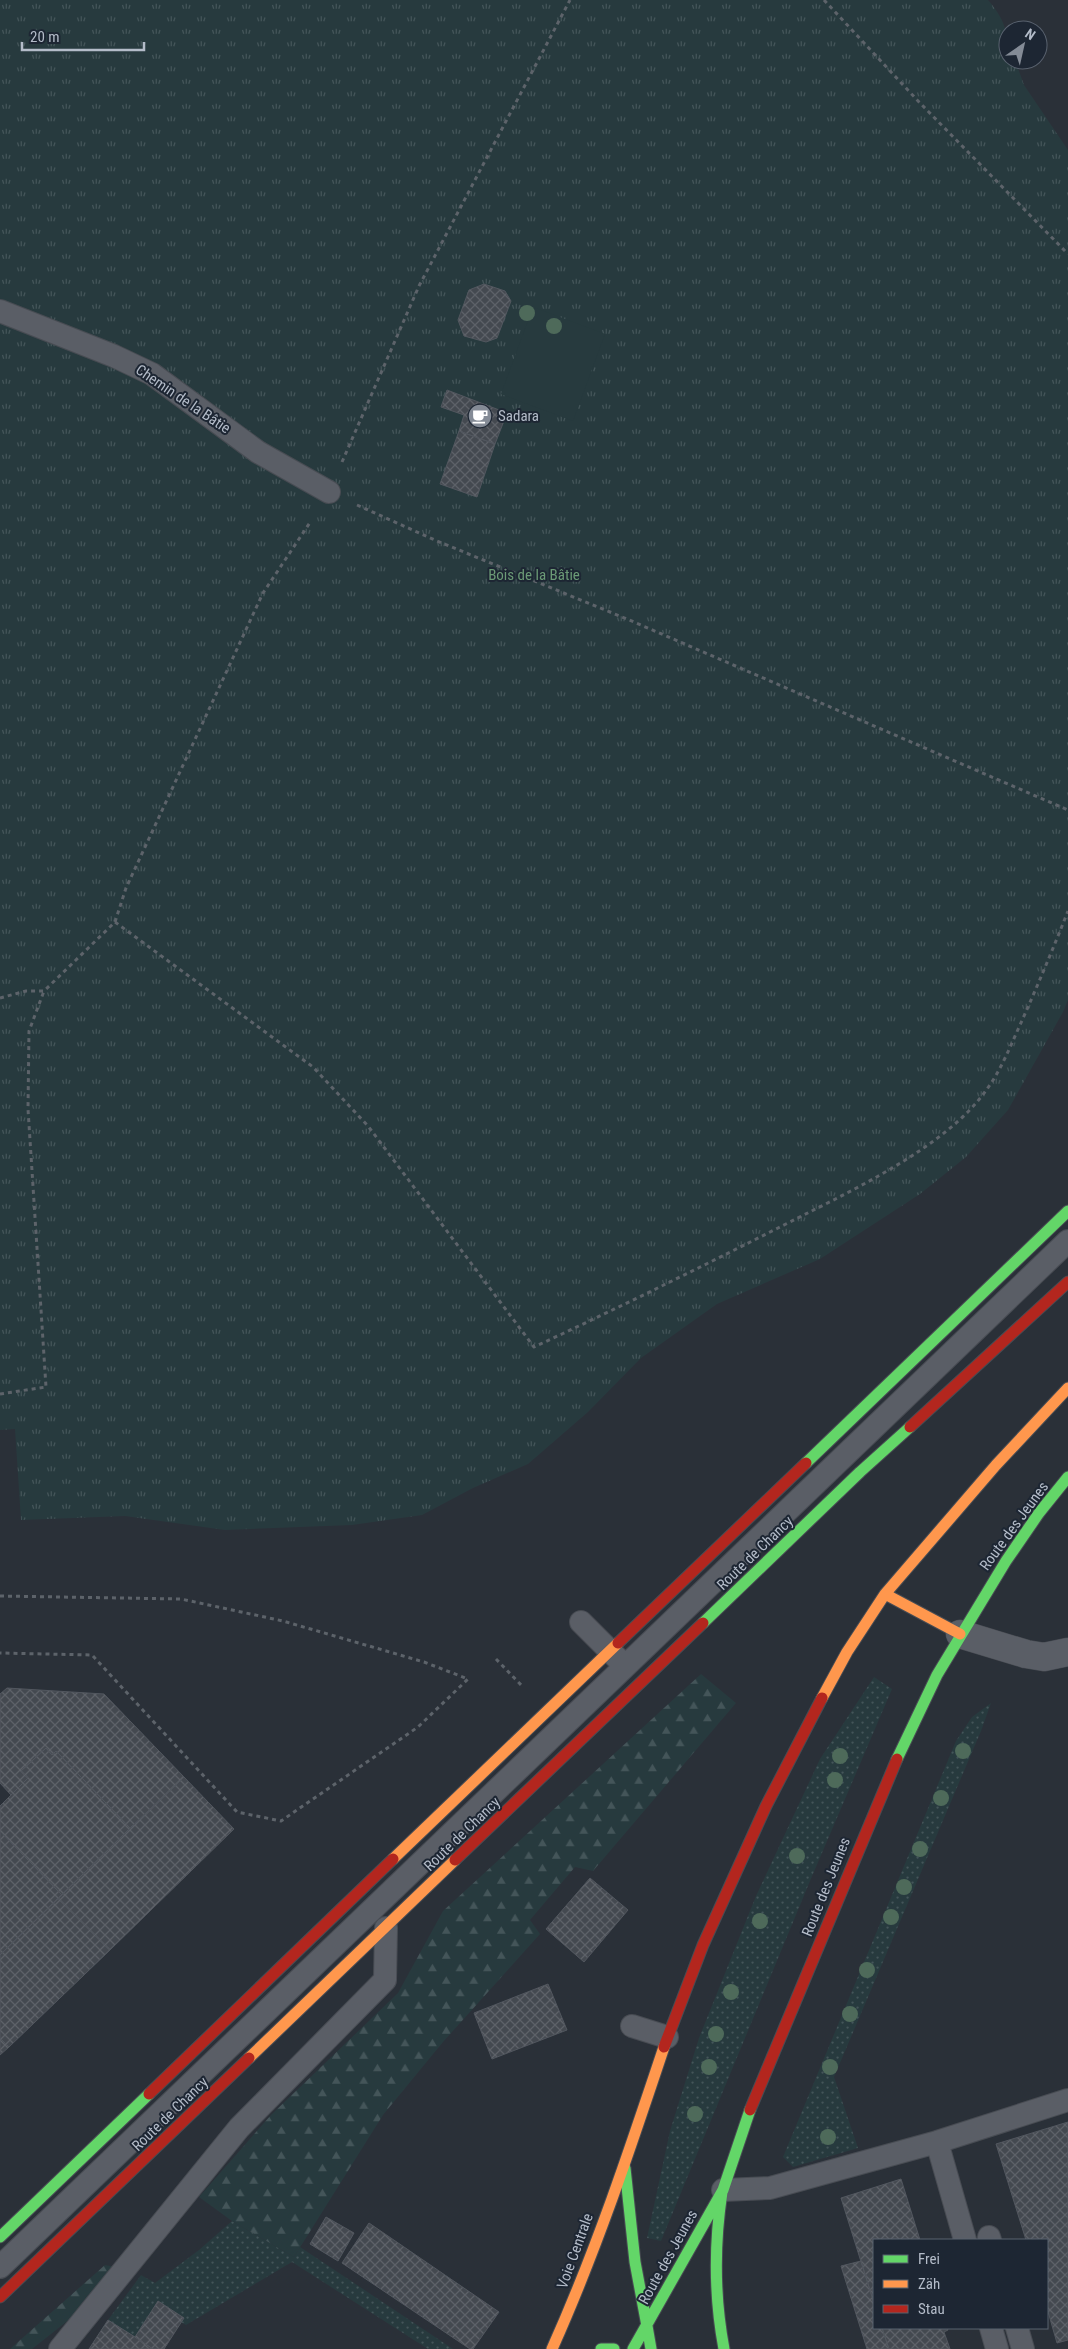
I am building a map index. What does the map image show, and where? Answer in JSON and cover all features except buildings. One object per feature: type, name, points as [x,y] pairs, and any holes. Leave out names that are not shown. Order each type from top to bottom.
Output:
[{"type":"main road","points":[[0,2237],[618,1659],[1068,1211]]},
{"type":"main road","name":"Route de Chancy","points":[[0,2297],[860,1472],[948,1394],[1068,1282]]},
{"type":"main road","points":[[652,2349],[635,2262],[625,2164],[667,2037],[703,1945],[735,1871],[816,1709],[847,1652],[885,1594],[996,1465],[1068,1388]]},
{"type":"main road","name":"Route des Jeunes","points":[[647,2326],[723,2190],[752,2104],[886,1781],[936,1675],[1006,1561],[1039,1513],[1068,1477]]},
{"type":"main road","points":[[885,1594],[960,1634]]},
{"type":"main road","name":"Voie Centrale","points":[[552,2349],[572,2304],[625,2164]]},
{"type":"main road","points":[[723,2190],[717,2226],[716,2295],[724,2349]]},
{"type":"main road","points":[[633,2349],[647,2326]]},
{"type":"main road","points":[[601,2349],[614,2349]]},
{"type":"street","points":[[960,1634],[1026,1654],[1044,1657],[1068,1652]]},
{"type":"lane","name":"Chemin de la Bâtie","points":[[0,311],[114,356],[152,374],[258,452],[329,492]]},
{"type":"lane","points":[[0,2267],[618,1659],[1068,1241]]},
{"type":"lane","points":[[581,1622],[618,1659]]},
{"type":"lane","points":[[60,2349],[239,2128],[385,1980],[386,1928]]},
{"type":"lane","points":[[632,2026],[667,2037]]},
{"type":"lane","points":[[723,2190],[770,2188],[937,2142],[1068,2100]]},
{"type":"lane","points":[[937,2142],[965,2239]]},
{"type":"lane","points":[[991,2329],[997,2349]]},
{"type":"lane","points":[[1017,2329],[1023,2349]]},
{"type":"path","points":[[0,1394],[46,1387],[28,1109],[29,1031],[44,991],[115,922],[126,888],[264,593],[329,492],[419,286],[570,0]]},
{"type":"path","points":[[824,0],[919,102],[1068,254]]},
{"type":"path","points":[[329,492],[437,541],[627,619],[1068,810]]},
{"type":"path","points":[[115,922],[313,1067],[368,1126],[534,1347],[652,1292],[792,1221],[892,1169],[937,1138],[970,1109],[987,1090],[1002,1064],[1045,970],[1068,910]]},
{"type":"path","points":[[0,998],[26,991],[44,991]]},
{"type":"path","points":[[0,1596],[181,1599],[283,1622],[424,1662],[468,1679],[418,1727],[281,1821],[237,1812],[92,1655],[0,1653]]},
{"type":"path","points":[[496,1659],[525,1689]]},
{"type":"green space","name":"Bois de la Bâtie","points":[[0,0],[988,0],[1002,20],[998,20],[998,70],[1019,70],[1024,85],[1068,150],[1068,1000],[1008,1110],[966,1157],[920,1194],[820,1259],[717,1304],[641,1358],[588,1412],[528,1464],[473,1488],[422,1515],[352,1525],[225,1530],[125,1516],[21,1520],[15,1429],[0,1430]]},
{"type":"green space","points":[[533,307],[605,334],[573,421],[501,394]]},
{"type":"green space","points":[[701,1674],[736,1703],[593,1871],[575,1867],[530,1920],[540,1934],[443,2042],[383,2115],[294,2257],[232,2221],[199,2197],[271,2115],[398,1993],[443,1911]]},
{"type":"green space","points":[[874,1677],[892,1689],[810,1881],[661,2241],[647,2238],[670,2131],[699,2038],[756,1896],[820,1759]]},
{"type":"green space","points":[[991,1703],[981,1731],[834,2077],[858,2148],[793,2167],[783,2157],[956,1741],[972,1717]]},
{"type":"green space","points":[[232,2221],[294,2257],[300,2247],[453,2349],[428,2349],[292,2262],[186,2325],[181,2322],[184,2318],[158,2301],[135,2337],[108,2320],[141,2275],[155,2283],[199,2250]]},
{"type":"green space","points":[[105,2265],[116,2267],[89,2304],[32,2349],[10,2349]]},
{"type":"traffic: fast","points":[[806,1463],[1068,1211]]},
{"type":"traffic: fast","points":[[703,1623],[860,1472],[910,1427]]},
{"type":"traffic: fast","points":[[897,1759],[937,1675],[1006,1561],[1039,1513],[1068,1477]]},
{"type":"traffic: fast","points":[[0,2237],[149,2094]]},
{"type":"traffic: fast","points":[[633,2349],[723,2190],[750,2110]]},
{"type":"traffic: fast","points":[[625,2168],[635,2262],[647,2326]]},
{"type":"traffic: fast","points":[[722,2192],[716,2270],[718,2310],[724,2349]]},
{"type":"traffic: fast","points":[[647,2326],[651,2349]]},
{"type":"traffic: fast","points":[[601,2349],[614,2349]]},
{"type":"traffic: slow","points":[[822,1698],[847,1652],[885,1594],[996,1465],[1068,1388]]},
{"type":"traffic: slow","points":[[885,1594],[960,1634]]},
{"type":"traffic: slow","points":[[393,1859],[618,1643]]},
{"type":"traffic: slow","points":[[249,2058],[455,1860]]},
{"type":"traffic: slow","points":[[552,2349],[598,2237],[664,2047]]},
{"type":"traffic: jam","points":[[910,1427],[1068,1282]]},
{"type":"traffic: jam","points":[[618,1643],[806,1463]]},
{"type":"traffic: jam","points":[[455,1860],[703,1623]]},
{"type":"traffic: jam","points":[[664,2047],[703,1945],[766,1806],[822,1698]]},
{"type":"traffic: jam","points":[[750,2110],[897,1759]]},
{"type":"traffic: jam","points":[[149,2094],[393,1859]]},
{"type":"traffic: jam","points":[[0,2297],[249,2058]]},
{"type":"place","name":"Sadara","points":[[480,416]]}]
